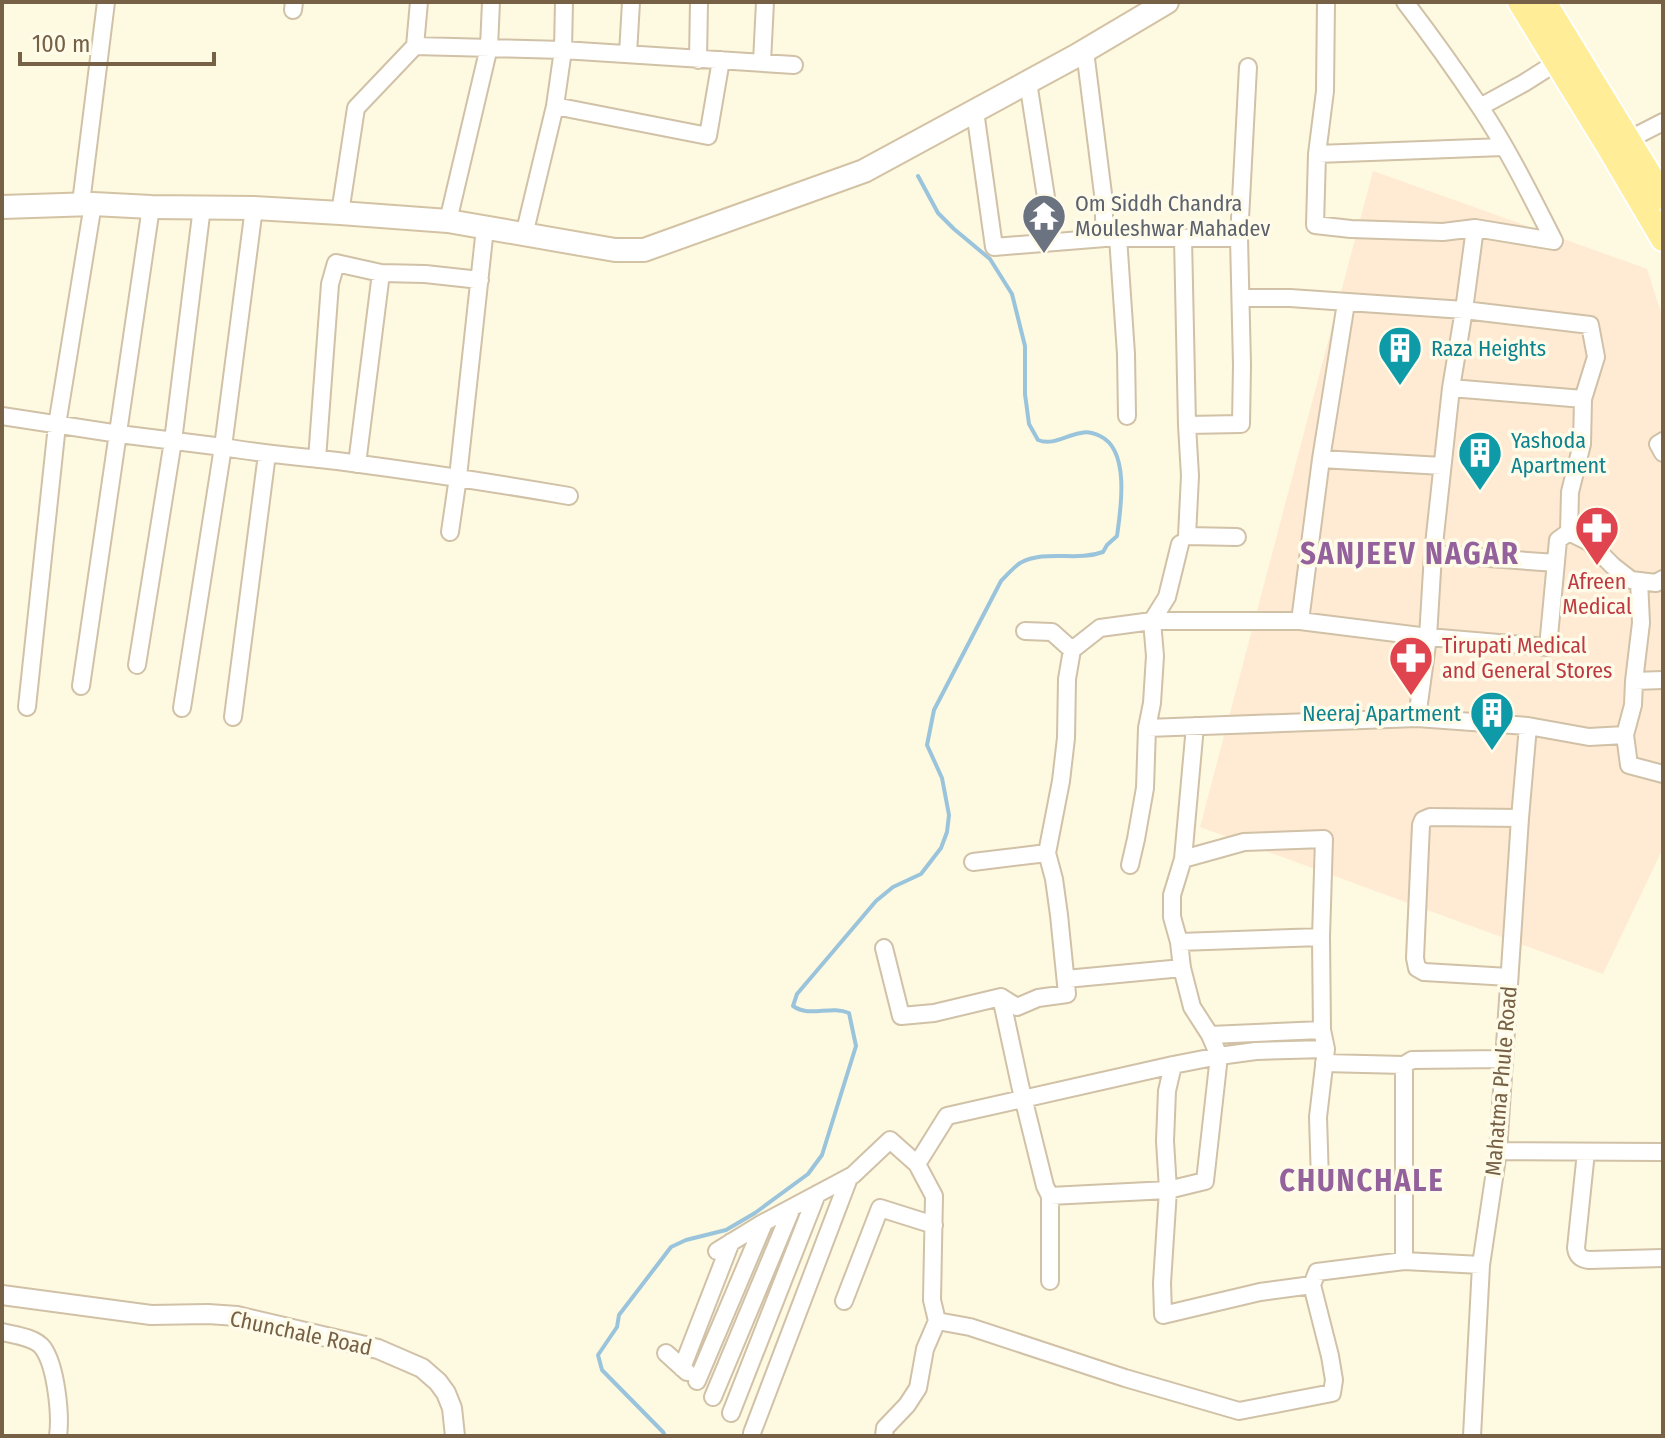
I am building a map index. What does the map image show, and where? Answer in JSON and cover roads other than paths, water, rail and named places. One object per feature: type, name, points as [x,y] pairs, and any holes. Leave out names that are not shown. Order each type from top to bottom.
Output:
[{"type":"main road","points":[[2,207],[87,204],[340,213],[448,221],[615,250],[644,250],[864,171],[1085,51],[1167,2]]},
{"type":"main road","points":[[1520,2],[1566,56]]},
{"type":"main road","points":[[1544,2],[1566,56],[1619,144],[1663,239]]},
{"type":"main road","points":[[1619,144],[1663,197]]},
{"type":"street","points":[[27,707],[57,425],[87,204],[106,2]]},
{"type":"street","points":[[340,213],[356,108],[415,46],[419,2]]},
{"type":"street","points":[[448,221],[489,47],[491,2]]},
{"type":"street","points":[[524,235],[555,106],[563,50],[564,2]]},
{"type":"street","points":[[628,54],[631,2]]},
{"type":"street","points":[[698,60],[699,2]]},
{"type":"street","points":[[762,62],[765,2]]},
{"type":"street","points":[[1326,2],[1325,91],[1317,154],[1315,225],[1443,232],[1475,228],[1554,241],[1480,107],[1405,2]]},
{"type":"street","points":[[415,46],[563,50],[794,65]]},
{"type":"street","points":[[1085,51],[1126,354],[1127,416]]},
{"type":"street","points":[[1480,107],[1566,56]]},
{"type":"street","points":[[555,106],[708,136],[721,60]]},
{"type":"street","points":[[1187,425],[1241,424],[1239,238],[1248,67]]},
{"type":"street","points":[[1028,82],[1053,242]]},
{"type":"street","points":[[975,111],[994,247],[1112,238],[1239,238]]},
{"type":"street","points":[[1619,144],[1663,122]]},
{"type":"street","points":[[1317,154],[1503,147]]},
{"type":"street","points":[[81,686],[151,207]]},
{"type":"street","points":[[137,665],[173,441],[202,207]]},
{"type":"street","points":[[182,708],[223,447],[254,208]]},
{"type":"street","points":[[450,532],[485,228]]},
{"type":"street","points":[[1417,718],[1428,637],[1433,554],[1451,388],[1475,228]]},
{"type":"street","points":[[1183,238],[1190,476],[1187,536],[1237,537]]},
{"type":"street","points":[[317,459],[330,284],[336,263],[381,273],[480,280]]},
{"type":"street","points":[[357,464],[381,273]]},
{"type":"street","points":[[1241,298],[1290,298],[1464,310],[1590,325],[1596,357],[1583,399],[1582,444],[1570,492],[1569,532]]},
{"type":"street","points":[[1300,621],[1321,459],[1346,303]]},
{"type":"street","points":[[1451,388],[1583,399]]},
{"type":"street","points":[[2,416],[267,454],[458,477],[569,496]]},
{"type":"street","points":[[1663,441],[1658,444],[1663,453]]},
{"type":"street","points":[[233,717],[267,454]]},
{"type":"street","points":[[1321,459],[1442,466]]},
{"type":"street","points":[[884,948],[901,1016],[934,1013],[1001,997],[1017,1007],[1038,998],[1067,994],[1054,879],[1047,853],[1061,781],[1066,738],[1067,679],[1072,650],[1100,628],[1152,621],[1300,621],[1428,637],[1548,647],[1558,540],[1569,532]]},
{"type":"street","points":[[1569,532],[1589,542],[1631,580],[1656,583],[1663,579]]},
{"type":"street","points":[[1130,865],[1145,788],[1147,728],[1155,656],[1152,621],[1167,597],[1180,544]]},
{"type":"street","points":[[1433,554],[1556,563]]},
{"type":"street","points":[[1639,581],[1641,623],[1633,705],[1625,735],[1629,765],[1663,774]]},
{"type":"street","points":[[1025,631],[1052,632],[1072,650]]},
{"type":"street","points":[[1634,681],[1663,680]]},
{"type":"street","points":[[1147,728],[1417,718],[1528,726],[1589,737],[1625,735]]},
{"type":"street","points":[[1050,1196],[1168,1190],[1205,1181],[1219,1056],[1192,1007],[1172,917],[1172,895],[1183,859],[1195,726]]},
{"type":"street","name":"Mahatma Phule Road","points":[[1472,1436],[1481,1265],[1498,1151],[1528,726]]},
{"type":"street","points":[[1509,977],[1424,972],[1417,968],[1421,825],[1423,820],[1430,817],[1520,818]]},
{"type":"street","points":[[1183,859],[1244,842],[1324,839],[1321,937],[1325,1056],[1318,1117],[1320,1181]]},
{"type":"street","points":[[973,862],[1047,853]]},
{"type":"street","points":[[1179,942],[1321,937]]},
{"type":"street","points":[[1066,979],[1182,968]]},
{"type":"street","points":[[1001,997],[1023,1099],[1050,1196],[1050,1281]]},
{"type":"street","points":[[1210,1035],[1322,1030]]},
{"type":"street","points":[[917,1164],[947,1116],[1219,1056],[1256,1051],[1404,1065],[1412,1060],[1504,1059]]},
{"type":"street","points":[[1173,1065],[1167,1091],[1165,1141],[1168,1190],[1163,1315],[1260,1292],[1312,1285]]},
{"type":"street","points":[[1404,1065],[1404,1261]]},
{"type":"street","points":[[682,1368],[724,1247],[849,1178],[890,1140],[917,1164],[934,1196],[931,1261],[932,1300],[937,1321],[925,1349],[918,1388],[885,1428],[884,1436]]},
{"type":"street","points":[[1498,1151],[1663,1152]]},
{"type":"street","points":[[1586,1152],[1576,1248],[1579,1256],[1589,1260],[1663,1258]]},
{"type":"street","points":[[666,1353],[753,1434],[849,1178]]},
{"type":"street","points":[[731,1413],[817,1194]]},
{"type":"street","points":[[713,1397],[792,1208]]},
{"type":"street","points":[[844,1301],[880,1208],[934,1225]]},
{"type":"street","points":[[697,1381],[764,1223]]},
{"type":"street","points":[[937,1321],[970,1327],[1139,1383],[1239,1411],[1332,1393],[1334,1380],[1330,1356],[1312,1285],[1317,1272],[1404,1261],[1481,1265]]},
{"type":"street","name":"Chunchale Road","points":[[2,1295],[151,1315],[237,1316],[369,1346],[412,1363],[438,1382],[452,1408],[455,1436]]},
{"type":"street","points":[[2,1332],[32,1340],[43,1347],[56,1388],[58,1436]]},
{"type":"waterway","points":[[665,1436],[602,1370],[598,1355],[617,1327],[619,1315],[671,1247],[726,1230],[755,1213],[808,1174],[822,1155],[856,1046],[849,1013],[800,1009],[793,1006],[797,994],[876,901],[893,887],[921,874],[941,848],[949,815],[942,778],[927,745],[934,710],[1001,581],[1017,565],[1030,559],[1093,555],[1103,552],[1117,536],[1120,466],[1110,443],[1100,436],[1083,432],[1049,442],[1038,440],[1029,424],[1025,394],[1025,346],[1012,294],[990,259],[938,213],[918,176]]},
{"type":"place","name":"Om Siddh Chandra Mouleshwar Mahadev","points":[[1044,255]]},
{"type":"place","name":"Raza Heights","points":[[1400,387]]},
{"type":"place","name":"Yashoda Apartment","points":[[1480,492]]},
{"type":"place","name":"Afreen Medical","points":[[1597,567]]},
{"type":"place","name":"Tirupati Medical and General Stores","points":[[1411,697]]},
{"type":"place","name":"Neeraj Apartment","points":[[1492,752]]},
{"type":"district","name":"SANJEEV NAGAR","points":[[1410,554]]},
{"type":"district","name":"CHUNCHALE","points":[[1362,1181]]}]
